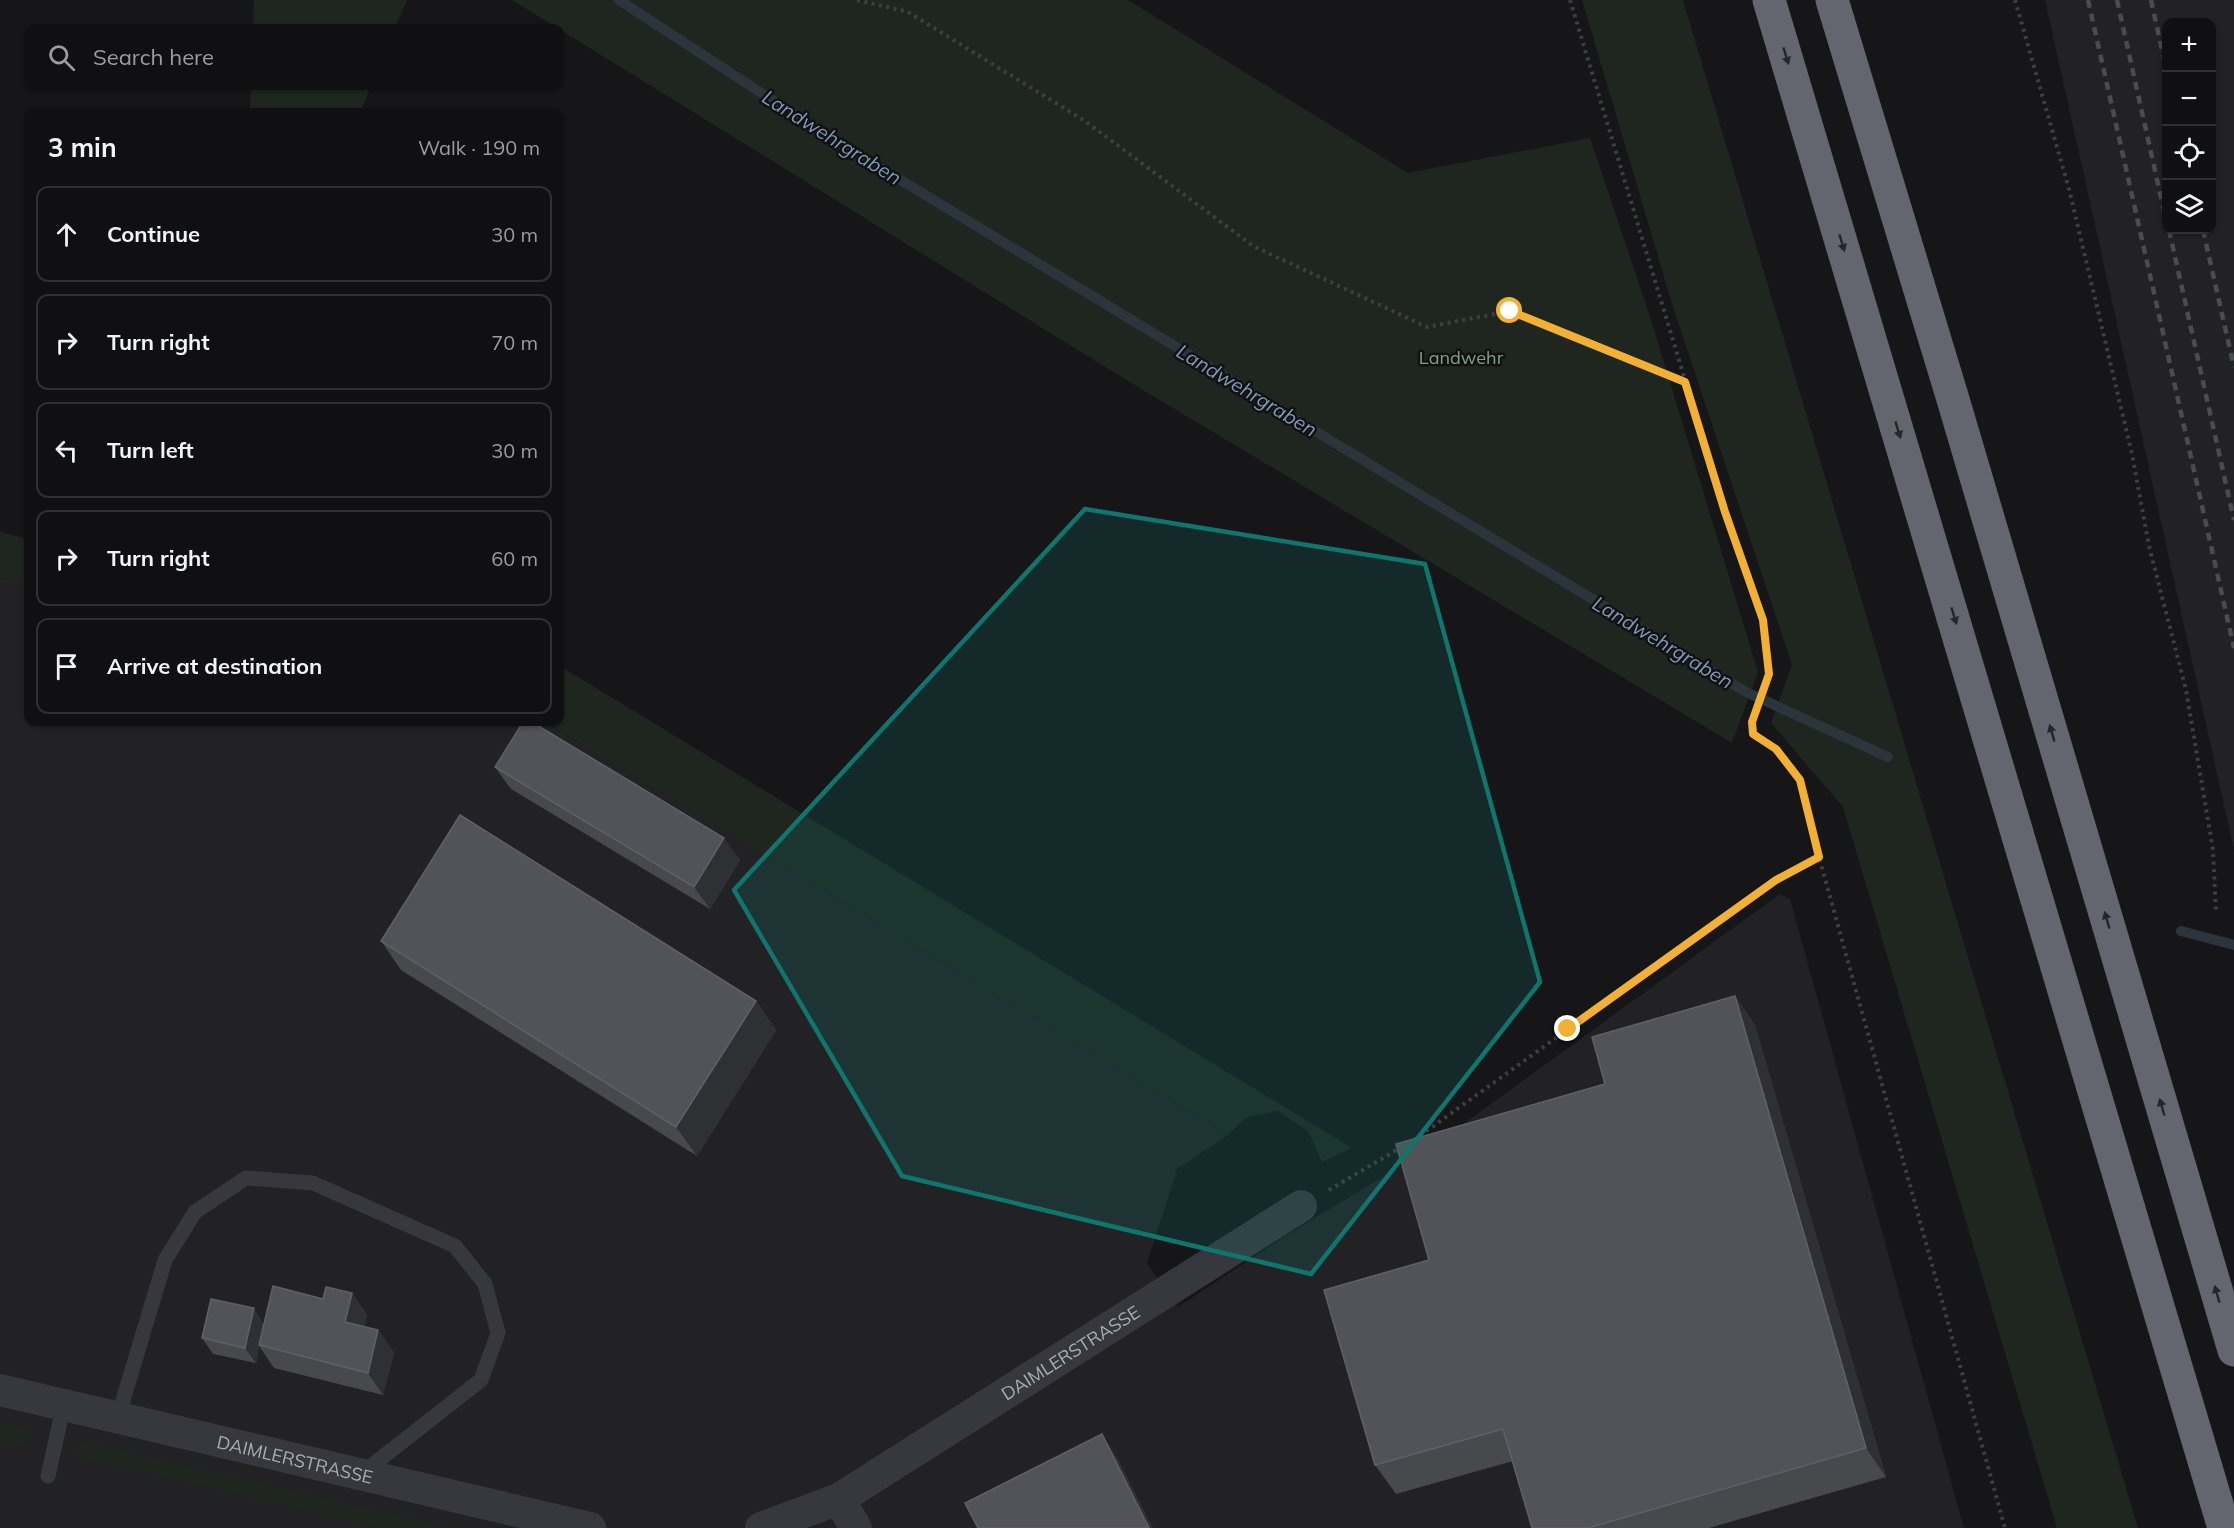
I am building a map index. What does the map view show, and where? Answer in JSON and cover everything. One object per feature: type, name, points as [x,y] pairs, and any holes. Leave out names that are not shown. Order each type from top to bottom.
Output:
[{"type":"highway","points":[[1769,0],[2224,1528]]},
{"type":"highway","points":[[1832,0],[1959,419],[2234,1350]]},
{"type":"street","name":"DAIMLERSTRASSE","points":[[761,1528],[839,1499],[1301,1206]]},
{"type":"street","name":"DAIMLERSTRASSE","points":[[0,1390],[590,1528]]},
{"type":"street","points":[[839,1499],[856,1528]]},
{"type":"lane","points":[[118,1417],[165,1260],[195,1212],[246,1178],[313,1183],[455,1246],[485,1284],[498,1333],[481,1380],[361,1474]]},
{"type":"lane","points":[[48,1476],[64,1404]]},
{"type":"path","points":[[857,0],[908,12],[1085,121],[1252,246],[1427,327],[1510,311],[1685,382]]},
{"type":"path","points":[[1570,0],[1725,512],[1763,620],[1769,674],[1752,722],[1753,734],[1776,749],[1800,780],[1819,857],[2005,1528]]},
{"type":"path","points":[[2015,0],[2070,189],[2132,453],[2149,546],[2186,690],[2213,850],[2216,914]]},
{"type":"path","points":[[1411,1141],[1776,880],[1819,857]]},
{"type":"path","points":[[1301,1206],[1401,1147]]},
{"type":"highlighted area","points":[[1085,509],[1425,564],[1540,982],[1311,1274],[902,1176],[734,890]]},
{"type":"shaded area","points":[[2045,0],[2234,0],[2234,850]]},
{"type":"shaded area","points":[[0,578],[24,584],[24,726],[552,726],[1228,1135],[1177,1169],[1147,1263],[1178,1307],[1285,1236],[1429,1149],[1780,894],[1790,899],[1964,1528],[0,1528]]},
{"type":"green space","points":[[254,0],[407,0],[397,24],[253,24]]},
{"type":"green space","name":"Landwehr","points":[[512,0],[1128,0],[1408,173],[1590,138],[1649,313],[1758,672],[1732,743],[1133,384],[564,32],[564,24],[551,24]]},
{"type":"green space","points":[[1582,0],[1683,0],[2138,1528],[2057,1528],[1843,807],[1771,723],[1792,665],[1673,307]]},
{"type":"green space","points":[[251,90],[369,90],[362,108],[250,108]]},
{"type":"green space","points":[[0,532],[24,538],[24,584],[0,578]]},
{"type":"green space","points":[[564,668],[1352,1148],[1322,1162],[1308,1131],[1278,1111],[1247,1117],[1228,1135],[552,726],[564,726]]},
{"type":"green space","points":[[0,1421],[28,1428],[34,1438],[19,1447],[0,1442]]},
{"type":"green space","points":[[82,1441],[457,1528],[377,1528],[79,1458],[75,1449]]},
{"type":"building","points":[[521,726],[539,726],[724,838],[694,887],[495,767]]},
{"type":"building","points":[[460,815],[756,1001],[676,1127],[381,941]]},
{"type":"building","points":[[1735,996],[1866,1448],[1588,1528],[1532,1528],[1503,1429],[1375,1465],[1324,1290],[1429,1260],[1396,1144],[1605,1084],[1592,1037]]},
{"type":"building","points":[[273,1286],[323,1299],[326,1287],[352,1293],[345,1322],[378,1330],[368,1373],[259,1345]]},
{"type":"building","points":[[211,1299],[254,1308],[245,1348],[202,1338]]},
{"type":"building","points":[[1102,1434],[1149,1528],[978,1528],[965,1503]]},
{"type":"waterway","name":"Landwehrgraben","points":[[619,0],[818,130],[1746,692],[1888,757]]},
{"type":"waterway","name":"Landwehrgraben","points":[[2181,931],[2234,945]]},
{"type":"railway","points":[[2088,0],[2234,648]]},
{"type":"railway","points":[[2117,0],[2162,202]]},
{"type":"railway","points":[[2151,0],[2162,50]]},
{"type":"railway","points":[[2170,234],[2234,520]]},
{"type":"railway","points":[[2204,234],[2234,367]]},
{"type":"route","points":[[1510,311],[1685,382],[1725,512],[1763,620],[1769,674],[1752,722],[1753,734],[1776,749],[1800,780],[1819,857],[1776,880],[1568,1029]]}]
